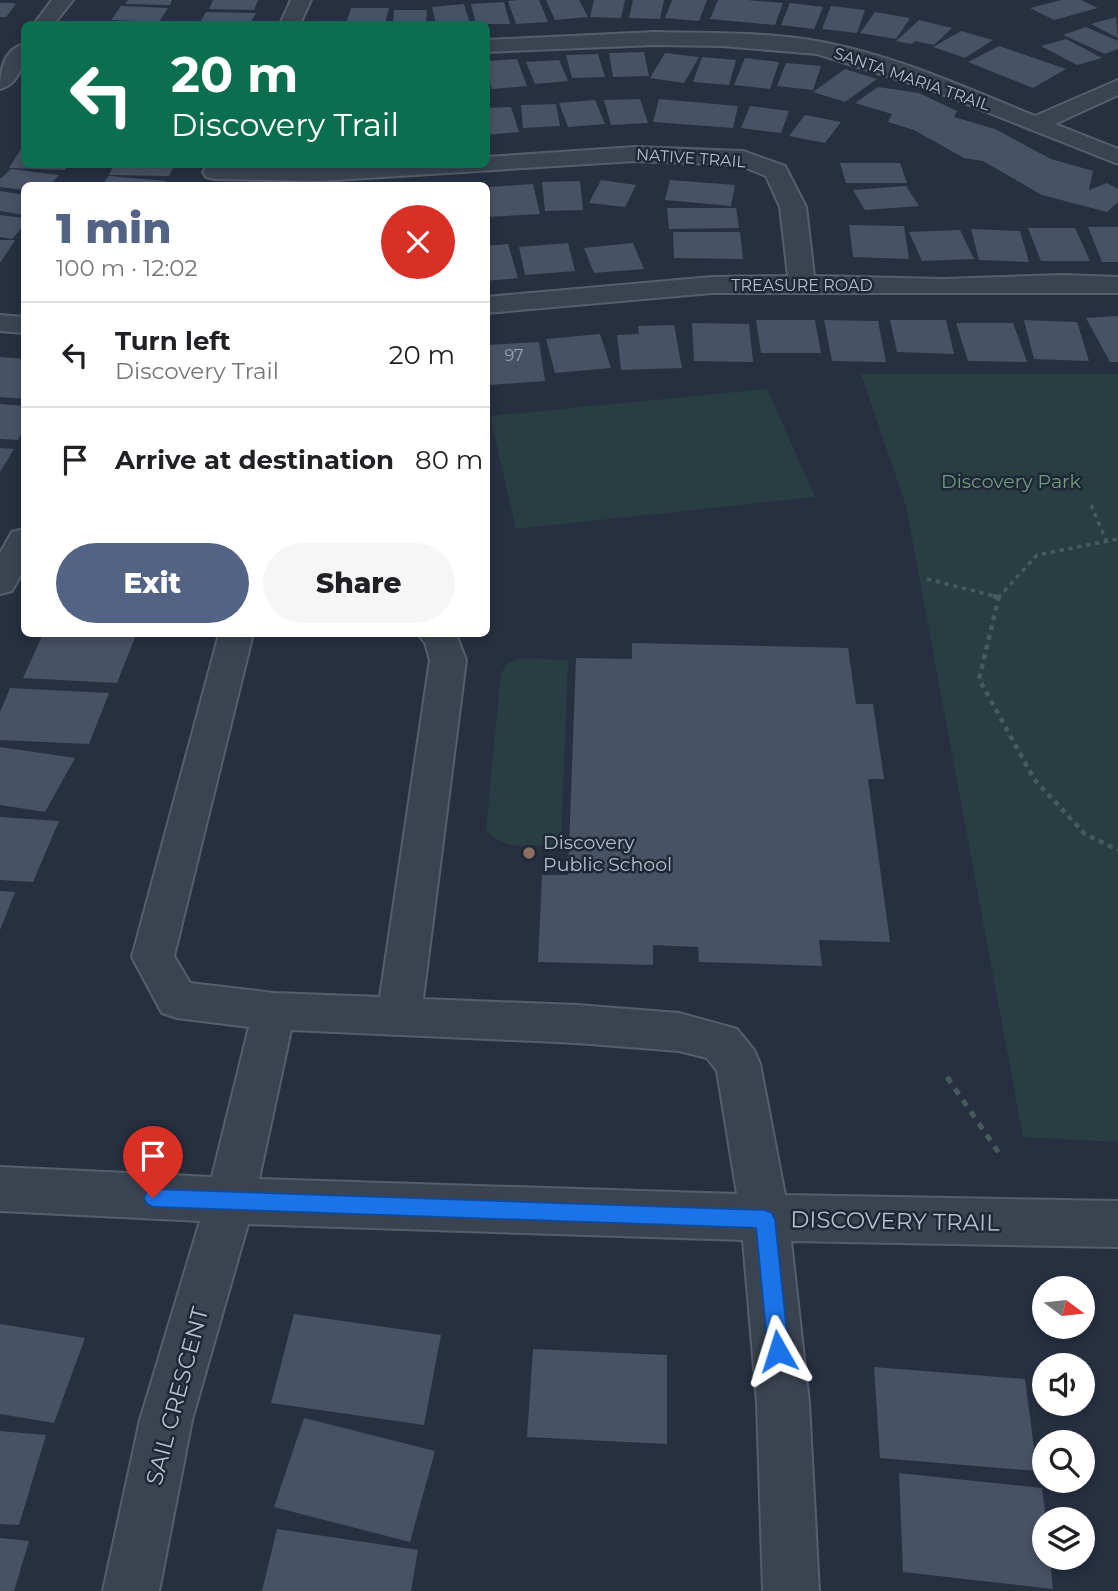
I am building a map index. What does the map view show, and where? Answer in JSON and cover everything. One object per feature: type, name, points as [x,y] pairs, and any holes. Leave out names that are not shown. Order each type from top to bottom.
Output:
[{"type":"street","points":[[46,21],[63,0]]},
{"type":"street","points":[[292,21],[302,0]]},
{"type":"street","name":"SANTA MARIA TRAIL","points":[[490,46],[586,38],[707,38],[822,48],[874,62],[1037,123],[1118,158]]},
{"type":"street","points":[[0,82],[21,54]]},
{"type":"street","points":[[1037,123],[1118,87]]},
{"type":"street","name":"NATIVE TRAIL","points":[[490,164],[635,154],[743,158],[776,171],[793,207],[802,284]]},
{"type":"street","points":[[214,174],[320,174],[416,168]]},
{"type":"street","name":"TREASURE ROAD","points":[[490,305],[653,289],[802,284],[944,288],[1063,283],[1118,285]]},
{"type":"street","points":[[0,323],[21,325]]},
{"type":"street","points":[[0,583],[21,544]]},
{"type":"street","points":[[235,637],[153,957],[177,1000],[274,1011],[644,1029],[679,1032],[721,1042],[738,1064],[765,1219],[783,1403],[791,1591]]},
{"type":"street","points":[[399,1017],[448,660],[441,637]]},
{"type":"street","name":"SAIL CRESCENT","points":[[131,1591],[166,1420],[230,1202],[274,1011]]},
{"type":"street","name":"DISCOVERY TRAIL","points":[[0,1189],[230,1202],[765,1219],[1118,1224]]},
{"type":"path","points":[[1091,505],[1106,540]]},
{"type":"path","points":[[1118,540],[1106,540],[1037,555],[998,597],[979,679],[1034,779],[1085,834],[1118,850]]},
{"type":"path","points":[[926,579],[998,597]]},
{"type":"path","points":[[947,1077],[999,1153]]},
{"type":"green space","name":"Discovery Park","points":[[861,374],[1118,374],[1118,1142],[1023,1137],[906,506]]},
{"type":"green space","points":[[767,389],[815,497],[516,529],[490,416]]},
{"type":"green space","points":[[522,658],[568,660],[561,845],[510,844],[493,836],[486,829],[501,673],[508,663]]},
{"type":"building","points":[[128,0],[172,0],[170,5],[125,4]]},
{"type":"building","points":[[213,0],[258,0],[254,10],[209,9]]},
{"type":"building","points":[[539,0],[548,22],[516,24],[508,1]]},
{"type":"building","points":[[546,0],[579,0],[588,17],[555,20]]},
{"type":"building","points":[[594,0],[625,0],[621,18],[590,17]]},
{"type":"building","points":[[633,0],[664,0],[660,19],[629,18]]},
{"type":"building","points":[[672,0],[707,0],[699,21],[665,18]]},
{"type":"building","points":[[718,0],[783,3],[775,25],[710,19]]},
{"type":"building","points":[[1061,0],[1081,0],[1098,8],[1054,20],[1030,8]]},
{"type":"building","points":[[504,2],[510,24],[475,21],[471,4]]},
{"type":"building","points":[[0,3],[16,4],[6,17],[0,17]]},
{"type":"building","points":[[790,3],[823,7],[814,29],[781,25]]},
{"type":"building","points":[[464,4],[469,21],[435,21],[432,7]]},
{"type":"building","points":[[121,6],[168,8],[160,21],[111,20]]},
{"type":"building","points":[[831,6],[865,10],[857,33],[822,29]]},
{"type":"building","points":[[351,8],[389,8],[386,21],[347,21]]},
{"type":"building","points":[[394,10],[427,10],[426,21],[393,21]]},
{"type":"building","points":[[206,12],[256,13],[252,21],[201,21]]},
{"type":"building","points":[[875,12],[910,18],[896,39],[860,33]]},
{"type":"building","points":[[1116,17],[1118,38],[1091,24]]},
{"type":"building","points":[[919,20],[952,28],[934,45],[896,41]]},
{"type":"building","points":[[1086,27],[1118,41],[1118,49],[1105,54],[1063,35]]},
{"type":"building","points":[[961,31],[993,40],[965,58],[933,47]]},
{"type":"building","points":[[1066,39],[1102,58],[1077,65],[1041,46]]},
{"type":"building","points":[[999,46],[1066,69],[1033,88],[968,62]]},
{"type":"building","points":[[644,52],[649,76],[613,77],[609,53]]},
{"type":"building","points":[[665,53],[699,57],[684,83],[650,78]]},
{"type":"building","points":[[598,54],[605,77],[572,78],[566,55]]},
{"type":"building","points":[[702,57],[736,60],[729,85],[693,82]]},
{"type":"building","points":[[745,58],[779,62],[770,89],[734,85]]},
{"type":"building","points":[[517,59],[527,86],[492,89],[490,61]]},
{"type":"building","points":[[559,60],[568,81],[535,84],[526,62]]},
{"type":"building","points":[[786,63],[821,66],[813,90],[777,86]]},
{"type":"building","points":[[845,69],[877,79],[845,102],[813,92]]},
{"type":"building","points":[[878,87],[919,93],[957,111],[954,117],[995,129],[1051,159],[1093,171],[1089,190],[1107,183],[1118,189],[1118,202],[1107,212],[1042,195],[983,161],[964,158],[914,130],[888,122],[892,114],[855,103]]},
{"type":"building","points":[[640,99],[648,123],[611,125],[604,100]]},
{"type":"building","points":[[659,99],[738,106],[733,128],[653,122]]},
{"type":"building","points":[[595,100],[605,124],[568,127],[559,103]]},
{"type":"building","points":[[556,104],[560,126],[523,128],[521,105]]},
{"type":"building","points":[[750,106],[789,111],[781,133],[741,128]]},
{"type":"building","points":[[511,107],[519,132],[490,135],[490,108]]},
{"type":"building","points":[[805,115],[841,122],[825,143],[789,136]]},
{"type":"building","points":[[21,149],[21,168],[66,168],[65,170],[9,168]]},
{"type":"building","points":[[840,163],[900,163],[907,183],[846,183]]},
{"type":"building","points":[[112,168],[173,168],[169,176],[109,175]]},
{"type":"building","points":[[11,169],[59,175],[53,182],[21,182],[21,190],[0,187],[0,179]]},
{"type":"building","points":[[109,176],[166,181],[165,182],[104,182]]},
{"type":"building","points":[[601,180],[636,185],[625,207],[589,203]]},
{"type":"building","points":[[670,180],[735,185],[731,206],[665,200]]},
{"type":"building","points":[[580,181],[583,210],[545,211],[542,182]]},
{"type":"building","points":[[533,184],[540,214],[490,217],[490,187]]},
{"type":"building","points":[[906,186],[919,206],[865,210],[853,190]]},
{"type":"building","points":[[0,191],[21,194],[21,214],[0,211]]},
{"type":"building","points":[[667,208],[736,208],[739,228],[669,229]]},
{"type":"building","points":[[0,215],[21,218],[21,228],[12,239],[0,237]]},
{"type":"building","points":[[849,225],[904,226],[909,259],[853,257]]},
{"type":"building","points":[[1088,227],[1118,227],[1118,262],[1102,262]]},
{"type":"building","points":[[1028,228],[1075,228],[1090,261],[1041,261]]},
{"type":"building","points":[[971,229],[1020,231],[1029,262],[979,260]]},
{"type":"building","points":[[960,230],[974,259],[922,261],[909,232]]},
{"type":"building","points":[[673,232],[740,232],[743,259],[674,258]]},
{"type":"building","points":[[0,240],[15,240],[0,263]]},
{"type":"building","points":[[568,243],[575,271],[525,275],[519,247]]},
{"type":"building","points":[[633,243],[644,269],[594,273],[584,248]]},
{"type":"building","points":[[508,244],[518,278],[490,281],[490,246]]},
{"type":"building","points":[[1118,316],[1118,362],[1110,362],[1086,318]]},
{"type":"building","points":[[756,320],[815,320],[821,353],[761,353]]},
{"type":"building","points":[[824,320],[878,321],[886,362],[832,361]]},
{"type":"building","points":[[890,320],[946,320],[954,354],[897,352]]},
{"type":"building","points":[[1024,320],[1077,322],[1089,361],[1034,359]]},
{"type":"building","points":[[692,323],[749,324],[753,362],[694,361]]},
{"type":"building","points":[[956,323],[1013,323],[1027,362],[968,361]]},
{"type":"building","points":[[674,325],[682,368],[621,370],[617,335],[639,334],[638,326]]},
{"type":"building","points":[[600,334],[611,368],[555,373],[546,339]]},
{"type":"building","points":[[539,342],[545,381],[490,385],[490,345]]},
{"type":"building","points":[[0,357],[21,359],[21,399],[0,397]]},
{"type":"building","points":[[0,404],[21,406],[21,434],[18,440],[0,439]]},
{"type":"building","points":[[0,448],[14,449],[0,472]]},
{"type":"building","points":[[42,637],[135,637],[117,683],[23,678]]},
{"type":"building","points":[[632,643],[848,648],[856,704],[873,704],[884,779],[868,779],[890,942],[819,940],[822,966],[699,962],[698,947],[653,945],[653,965],[538,962],[542,875],[568,875],[576,658],[632,659]]},
{"type":"building","points":[[10,688],[109,693],[89,744],[0,740],[0,712]]},
{"type":"building","points":[[0,747],[75,758],[45,812],[0,805]]},
{"type":"building","points":[[0,817],[59,821],[33,882],[0,880]]},
{"type":"building","points":[[0,891],[15,892],[0,930]]},
{"type":"building","points":[[294,1314],[441,1335],[424,1425],[271,1403]]},
{"type":"building","points":[[0,1324],[85,1338],[54,1423],[0,1414]]},
{"type":"building","points":[[533,1349],[667,1355],[667,1444],[527,1437]]},
{"type":"building","points":[[874,1367],[1025,1379],[1032,1433],[1032,1471],[880,1458]]},
{"type":"building","points":[[304,1418],[435,1451],[410,1542],[274,1507]]},
{"type":"building","points":[[0,1431],[46,1435],[19,1525],[0,1524]]},
{"type":"building","points":[[899,1473],[1032,1487],[1032,1493],[1043,1493],[1044,1507],[1032,1507],[1032,1570],[1051,1570],[1053,1589],[903,1572]]},
{"type":"building","points":[[277,1529],[418,1550],[411,1591],[262,1591]]},
{"type":"building","points":[[0,1538],[29,1541],[14,1591],[0,1591]]},
{"type":"place","name":"Discovery Public School","points":[[529,853]]},
{"type":"route","points":[[153,1198],[765,1219],[778,1351]]}]
